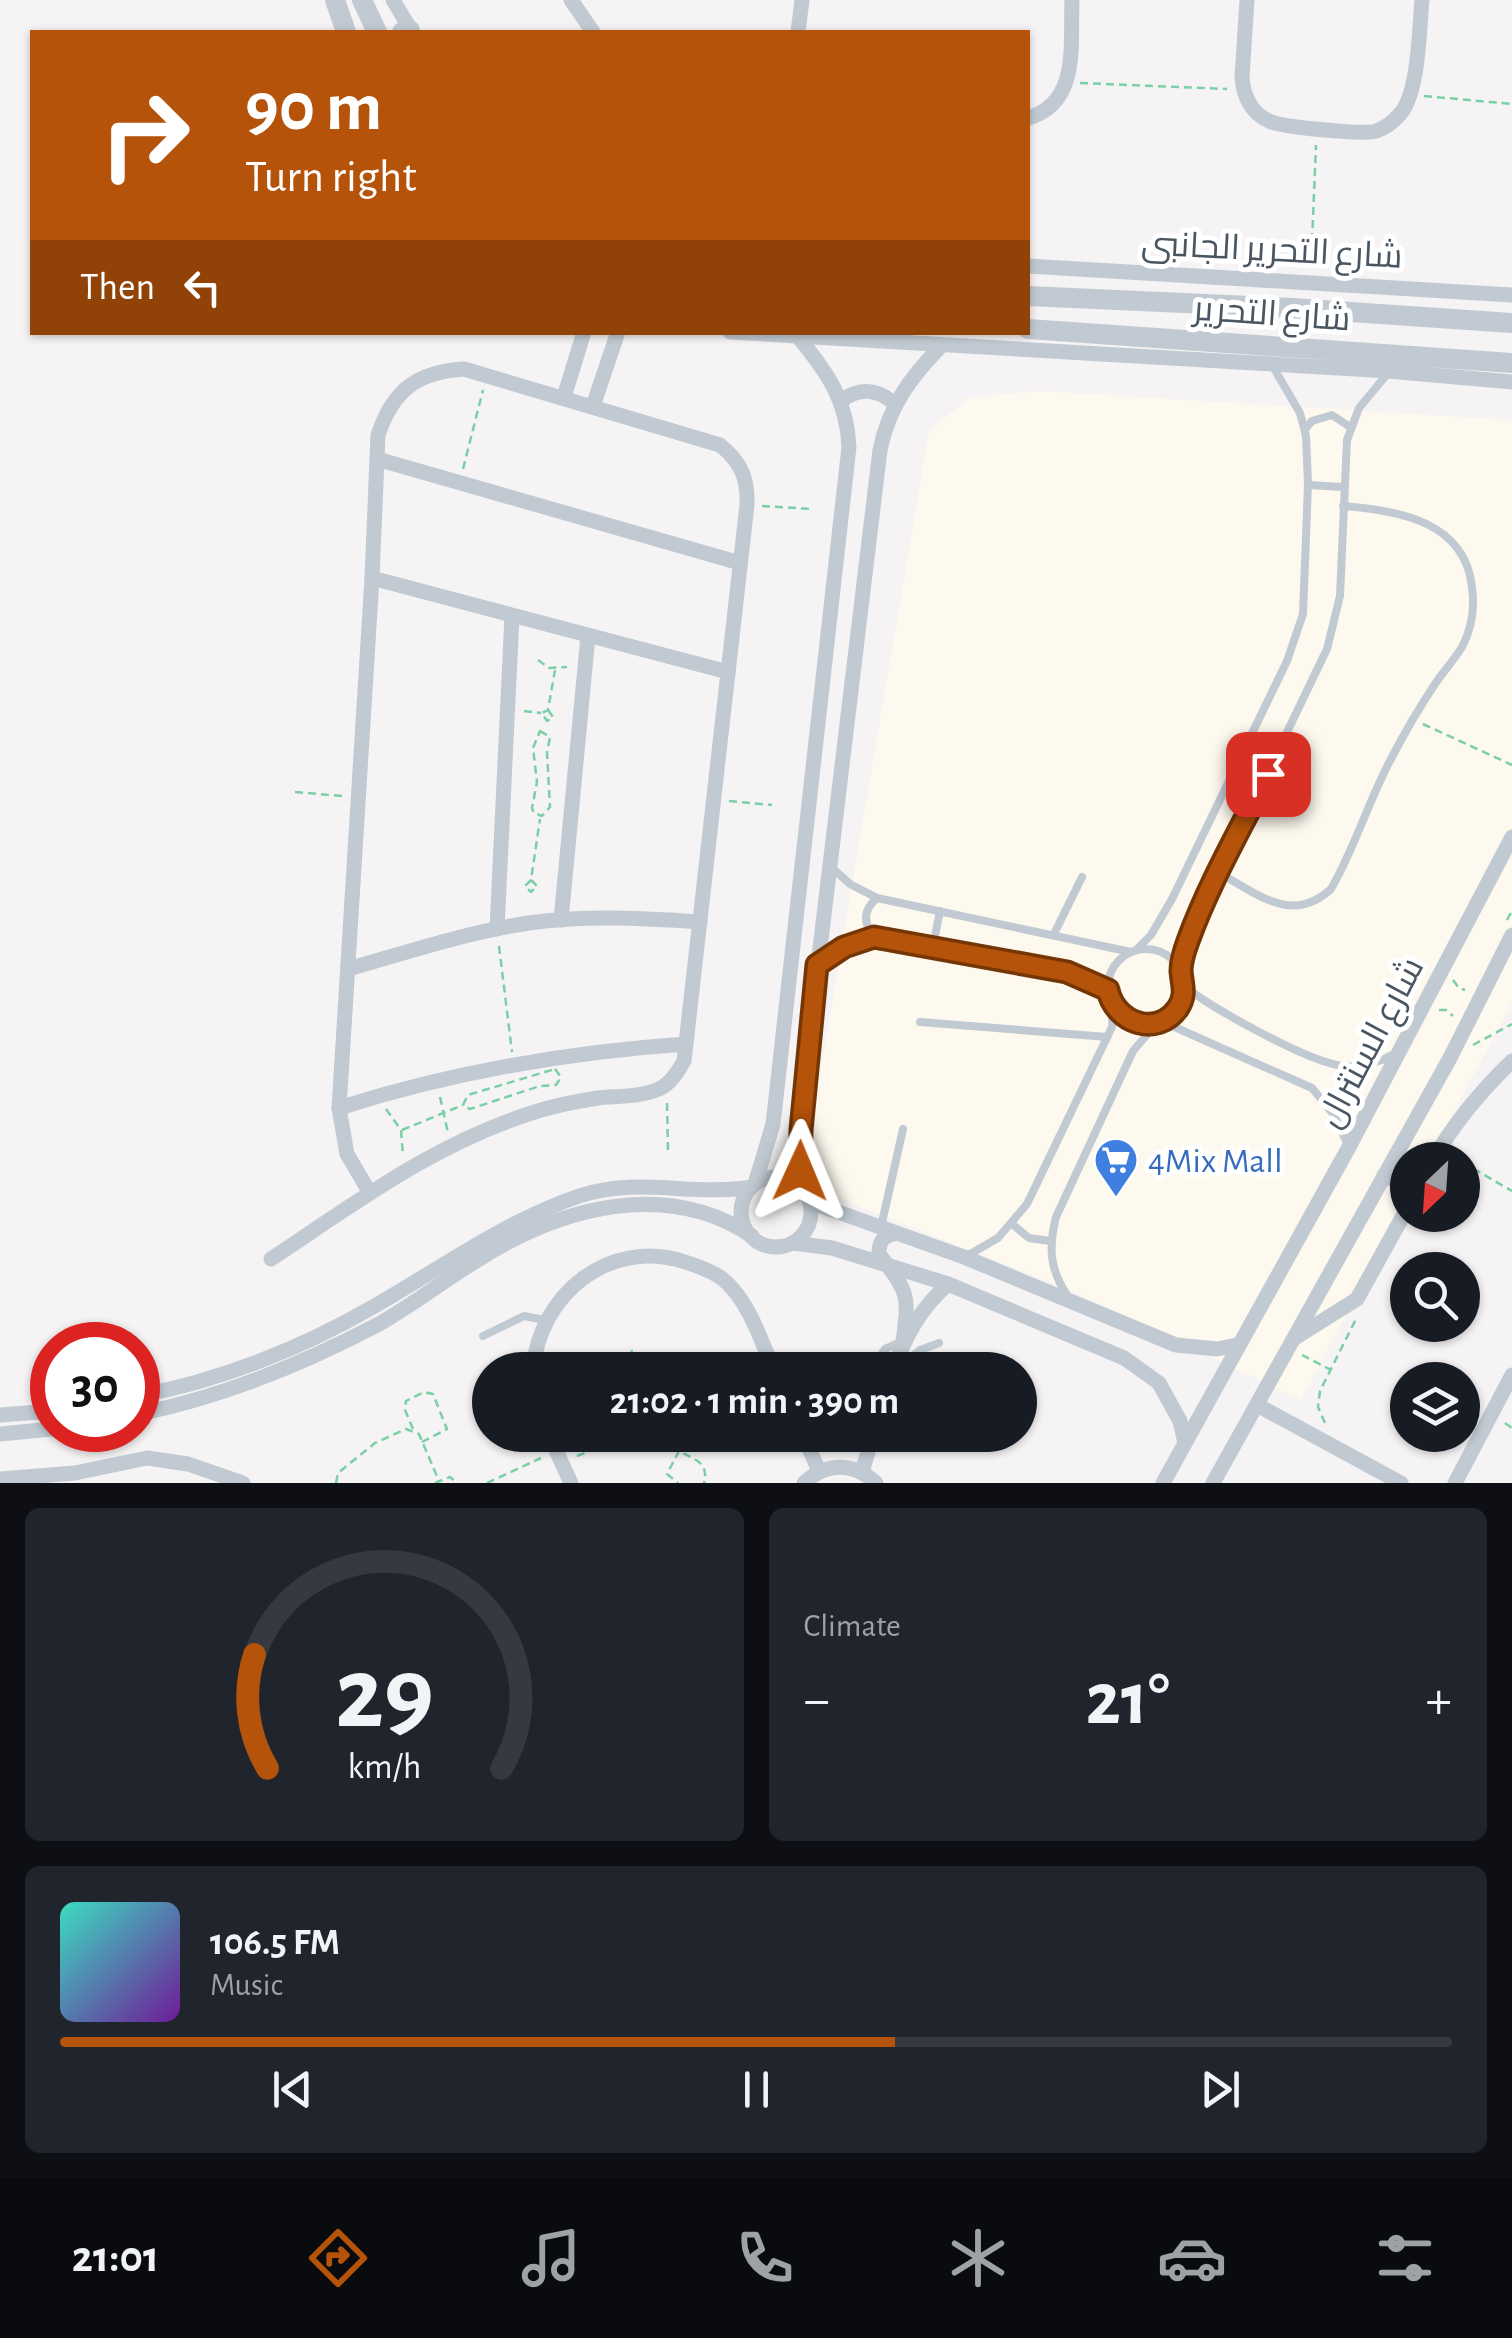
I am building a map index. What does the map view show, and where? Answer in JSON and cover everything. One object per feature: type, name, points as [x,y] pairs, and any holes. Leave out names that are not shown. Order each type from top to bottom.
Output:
[{"type":"street","points":[[335,0],[345,30]]},
{"type":"street","points":[[362,0],[376,30]]},
{"type":"street","points":[[393,0],[407,30]]},
{"type":"street","points":[[571,0],[592,30]]},
{"type":"street","points":[[798,30],[802,0]]},
{"type":"street","points":[[1030,117],[1046,112],[1060,100],[1068,83],[1072,0]]},
{"type":"street","points":[[1247,0],[1243,90],[1252,109],[1270,122],[1374,132],[1403,111],[1411,94],[1422,0]]},
{"type":"street","name":"شارع التحرير الجانبى","points":[[1030,266],[1512,295]]},
{"type":"street","points":[[1075,299],[1076,268]]},
{"type":"street","name":"شارع التحرير","points":[[1030,296],[1512,323]]},
{"type":"street","points":[[1292,308],[1293,347]]},
{"type":"street","points":[[564,397],[583,335]]},
{"type":"street","points":[[593,406],[617,335]]},
{"type":"street","points":[[764,335],[940,346],[1034,336],[1272,364],[1390,371],[1433,366],[1512,382]]},
{"type":"street","name":"شارع التحرير","points":[[1034,336],[1293,347],[1433,366],[1512,362]]},
{"type":"street","points":[[752,1236],[742,1217],[742,1206],[753,1185],[772,1124],[849,447],[842,400],[826,371],[799,338]]},
{"type":"street","points":[[160,1408],[217,1393],[328,1349],[381,1322],[530,1232],[591,1210],[642,1204],[684,1206],[708,1212],[764,1244],[779,1246],[793,1242],[805,1232],[811,1218],[799,1150],[828,864],[880,450],[894,403],[912,375],[940,346]]},
{"type":"street","points":[[271,1259],[370,1193],[400,1172],[451,1144],[493,1125],[542,1110],[662,1088],[675,1077],[684,1061],[748,505],[744,474],[735,457],[720,445],[464,369],[440,371],[418,379],[399,394],[378,435],[340,1108],[347,1154],[370,1193]]},
{"type":"street","points":[[842,400],[863,390],[874,391],[894,403]]},
{"type":"street","points":[[377,459],[740,563]]},
{"type":"street","points":[[372,578],[728,672]]},
{"type":"street","points":[[833,589],[862,592]]},
{"type":"street","points":[[496,929],[512,616]]},
{"type":"street","points":[[561,920],[588,636]]},
{"type":"street","name":"شارع السنترال","points":[[1163,1483],[1349,1148],[1512,837]]},
{"type":"street","points":[[348,969],[496,929],[561,920],[632,917],[700,922]]},
{"type":"street","points":[[1217,1479],[1450,1058],[1512,934]]},
{"type":"street","points":[[787,995],[814,998]]},
{"type":"street","points":[[340,1108],[436,1080],[514,1064],[686,1044]]},
{"type":"street","points":[[1443,1142],[1486,1087],[1512,1062]]},
{"type":"street","points":[[1384,1174],[1390,1177]]},
{"type":"street","points":[[160,1391],[204,1380],[316,1336],[370,1309],[501,1230],[584,1194],[637,1184],[707,1191],[753,1185],[776,1177],[797,1184],[807,1197],[886,1232],[964,1257],[1176,1345],[1196,1349],[1237,1345]]},
{"type":"street","points":[[886,1232],[879,1244],[879,1254],[902,1282],[906,1297],[904,1342]]},
{"type":"street","points":[[1292,1343],[1340,1312],[1366,1286],[1395,1232]]},
{"type":"street","points":[[793,1242],[832,1248],[948,1284],[1124,1358],[1143,1369],[1172,1401],[1185,1442]]},
{"type":"street","points":[[535,1352],[545,1320],[562,1295],[585,1275],[612,1262],[642,1256],[672,1258],[701,1267],[726,1281],[746,1308],[763,1352]]},
{"type":"street","points":[[900,1352],[918,1315],[948,1284]]},
{"type":"street","points":[[1124,1358],[1138,1346],[1138,1329]]},
{"type":"street","points":[[1455,1483],[1512,1375]]},
{"type":"street","points":[[1257,1405],[1402,1483]]},
{"type":"street","points":[[0,1415],[30,1412]]},
{"type":"street","points":[[0,1434],[30,1431]]},
{"type":"street","points":[[557,1452],[571,1483]]},
{"type":"street","points":[[810,1452],[819,1471]]},
{"type":"street","points":[[862,1472],[868,1452]]},
{"type":"street","points":[[0,1479],[76,1473],[147,1458],[188,1464],[244,1483]]},
{"type":"street","points":[[804,1483],[819,1471],[840,1466],[862,1472],[876,1483]]},
{"type":"lane","points":[[964,1257],[998,1238],[1026,1204],[1107,1037],[1114,1016],[1108,990],[1111,972],[1150,935],[1172,899],[1297,638],[1303,614],[1308,485],[1305,429],[1293,398],[1272,364]]},
{"type":"lane","points":[[1181,972],[1189,940],[1219,874],[1328,649],[1340,596],[1343,486],[1350,427],[1359,408],[1390,371]]},
{"type":"lane","points":[[1305,429],[1322,416],[1342,419],[1350,427]]},
{"type":"lane","points":[[1308,485],[1343,486]]},
{"type":"lane","points":[[1219,874],[1288,907],[1319,900],[1339,876],[1372,796],[1413,719],[1462,647],[1471,626],[1472,579],[1449,538],[1429,524],[1384,509],[1343,506]]},
{"type":"lane","points":[[828,864],[850,884],[876,898],[1133,951],[1162,952],[1181,972],[1184,986],[1180,1003],[1134,1051],[1056,1217],[1050,1241],[1058,1282],[1069,1298]]},
{"type":"lane","points":[[1054,934],[1082,877]]},
{"type":"lane","points":[[874,937],[866,912],[876,898]]},
{"type":"lane","points":[[933,946],[940,911]]},
{"type":"lane","points":[[817,965],[844,947],[874,937],[1067,972],[1108,990]]},
{"type":"lane","points":[[1184,986],[1222,1012],[1328,1064],[1365,1065],[1400,1050]]},
{"type":"lane","points":[[1113,1006],[1137,1024],[1159,1022],[1312,1088],[1334,1115],[1349,1148]]},
{"type":"lane","points":[[920,1022],[1107,1037]]},
{"type":"lane","points":[[886,1232],[903,1129]]},
{"type":"lane","points":[[1012,1224],[1029,1238],[1050,1241]]},
{"type":"lane","points":[[484,1336],[524,1316],[545,1320]]},
{"type":"lane","points":[[883,1352],[904,1342]]},
{"type":"lane","points":[[917,1352],[939,1343]]},
{"type":"path","points":[[1068,83],[1243,90]]},
{"type":"path","points":[[1411,94],[1512,104]]},
{"type":"path","points":[[1310,280],[1317,128]]},
{"type":"path","points":[[460,483],[487,374]]},
{"type":"path","points":[[748,505],[810,509]]},
{"type":"path","points":[[538,660],[555,670],[567,667]]},
{"type":"path","points":[[544,731],[553,717],[548,710],[555,670]]},
{"type":"path","points":[[508,709],[542,714],[548,710]]},
{"type":"path","points":[[542,714],[547,721]]},
{"type":"path","points":[[1413,719],[1512,765]]},
{"type":"path","points":[[540,816],[532,808],[537,782],[532,748],[536,734],[544,731]]},
{"type":"path","points":[[540,816],[547,814],[550,807],[550,737],[544,731]]},
{"type":"path","points":[[295,792],[359,797]]},
{"type":"path","points":[[713,799],[772,805]]},
{"type":"path","points":[[532,880],[540,816]]},
{"type":"path","points":[[496,929],[514,1064]]},
{"type":"path","points":[[1433,1016],[1438,1010],[1446,1010],[1455,1021]]},
{"type":"path","points":[[1450,1058],[1512,1024]]},
{"type":"path","points":[[555,1069],[562,1077],[556,1085],[540,1086],[470,1109],[463,1105],[464,1097],[484,1089],[555,1069]]},
{"type":"path","points":[[436,1080],[451,1144]]},
{"type":"path","points":[[662,1088],[670,1118],[668,1151]]},
{"type":"path","points":[[372,1098],[401,1130],[404,1150],[400,1172]]},
{"type":"path","points":[[401,1130],[463,1105]]},
{"type":"path","points":[[1480,1172],[1512,1191]]},
{"type":"path","points":[[1336,1448],[1318,1398],[1352,1330],[1366,1286]]},
{"type":"path","points":[[1292,1343],[1332,1371]]},
{"type":"path","points":[[422,1442],[447,1429],[433,1394],[428,1392],[404,1405],[437,1482],[450,1477],[457,1483]]},
{"type":"path","points":[[336,1483],[338,1474],[375,1444],[400,1431],[414,1430]]},
{"type":"path","points":[[487,1483],[550,1452]]},
{"type":"path","points":[[678,1483],[667,1474],[679,1452]]},
{"type":"path","points":[[682,1452],[704,1465],[704,1483]]},
{"type":"shaded area","points":[[1040,391],[1512,420],[1512,1003],[1438,1142],[1390,1142],[1390,1231],[1301,1400],[1068,1289],[835,1197],[815,1180],[806,1158],[929,430],[971,397]]},
{"type":"place","name":"4Mix Mall","points":[[1116,1198]]},
{"type":"route","points":[[800,1171],[817,965],[844,947],[874,937],[933,946],[1082,976],[1108,990],[1113,1006],[1128,1020],[1137,1024],[1161,1021],[1176,1011],[1180,1003],[1184,986],[1181,972],[1189,940],[1268,774]]}]
